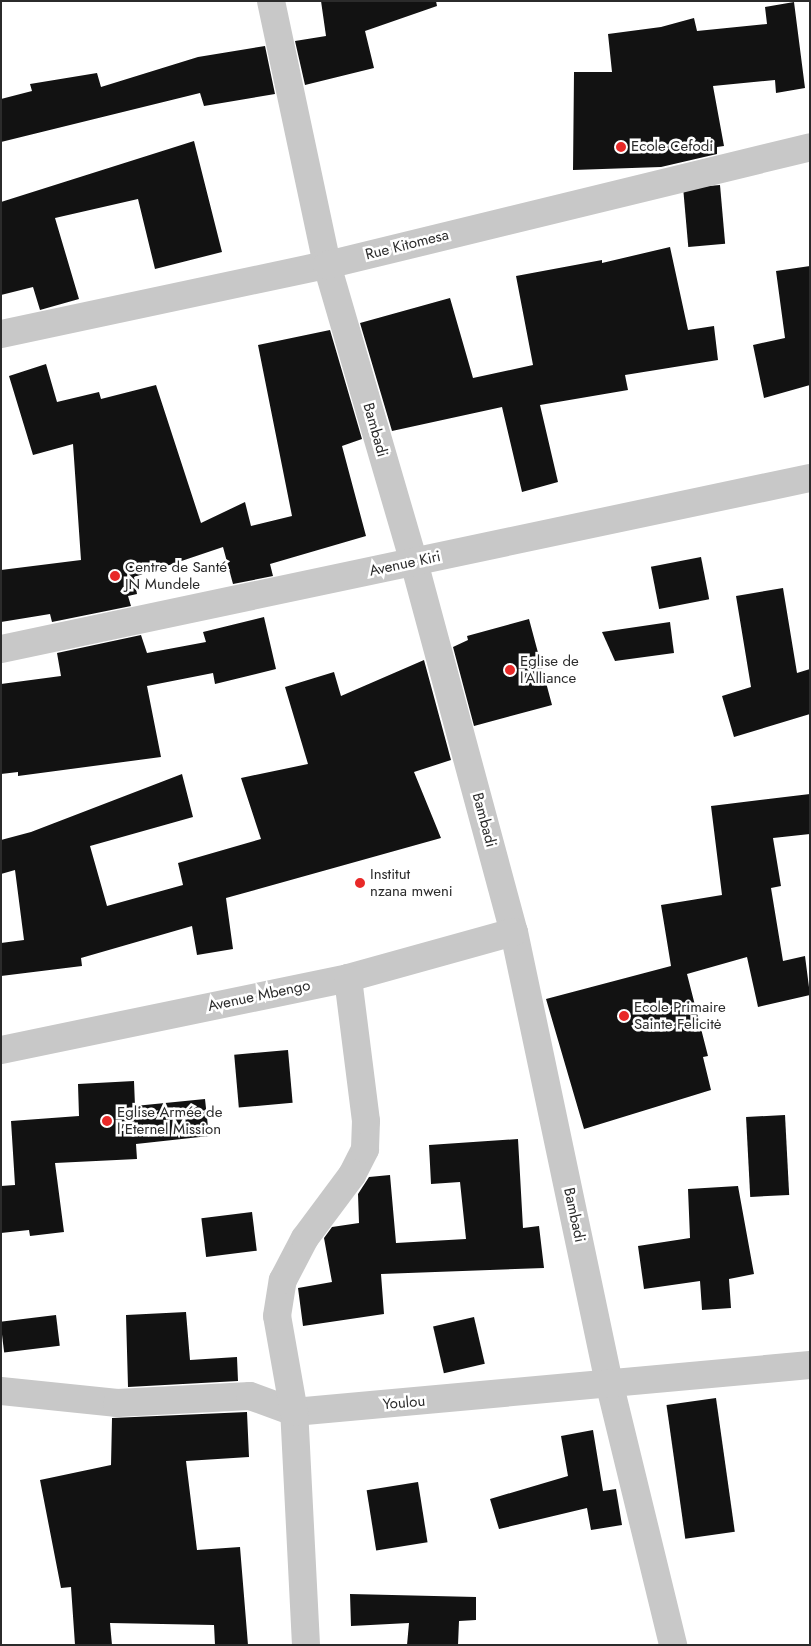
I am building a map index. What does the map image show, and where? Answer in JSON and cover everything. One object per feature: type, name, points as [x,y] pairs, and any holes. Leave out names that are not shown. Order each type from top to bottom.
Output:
[{"type":"street","name":"Bambadi","points":[[271,1],[327,265],[414,562],[514,932],[610,1386],[673,1645]]},
{"type":"street","name":"Rue Kitomesa","points":[[1,334],[327,265],[810,147]]},
{"type":"street","name":"Avenue Kiri","points":[[1,649],[810,478]]},
{"type":"street","name":"Avenue Mbengo","points":[[1,1050],[348,978],[514,932]]},
{"type":"street","points":[[306,1645],[294,1412],[277,1316],[283,1280],[305,1238],[352,1175],[365,1149],[366,1122],[348,978]]},
{"type":"street","name":"Youlou","points":[[1,1391],[117,1403],[250,1396],[294,1412],[610,1386],[810,1365]]},
{"type":"building","points":[[321,1],[436,1],[437,6],[365,31],[374,68],[305,85],[295,41],[326,36]]},
{"type":"building","points":[[794,2],[805,88],[776,93],[775,80],[713,86],[724,146],[717,147],[717,154],[661,167],[573,170],[574,72],[612,72],[608,34],[661,27],[694,18],[697,31],[767,24],[765,7]]},
{"type":"building","points":[[265,46],[275,94],[204,106],[200,93],[1,142],[1,99],[32,91],[30,84],[97,73],[101,87],[198,57]]},
{"type":"building","points":[[194,141],[222,252],[155,269],[138,199],[55,218],[79,299],[40,310],[33,287],[1,295],[1,202]]},
{"type":"building","points":[[720,185],[725,244],[688,247],[683,188]]},
{"type":"building","points":[[670,247],[688,330],[714,326],[718,360],[625,375],[628,390],[540,405],[558,482],[522,492],[502,407],[392,431],[360,323],[450,298],[473,378],[533,365],[516,276],[602,260],[602,263]]},
{"type":"building","points":[[810,266],[810,385],[764,398],[753,345],[785,338],[776,271]]},
{"type":"building","points":[[330,330],[362,439],[342,446],[366,536],[270,564],[273,576],[233,584],[223,547],[134,577],[137,594],[128,596],[131,606],[52,622],[50,614],[1,622],[1,570],[81,560],[73,444],[33,455],[9,376],[46,364],[57,402],[99,392],[101,399],[156,385],[201,523],[245,502],[251,526],[292,516],[258,345]]},
{"type":"building","points":[[701,557],[709,599],[659,609],[651,567]]},
{"type":"building","points":[[783,588],[797,673],[810,669],[810,714],[734,737],[722,696],[751,687],[736,596]]},
{"type":"building","points":[[264,617],[276,669],[215,684],[213,673],[147,686],[161,757],[18,776],[18,772],[1,774],[1,684],[61,676],[57,653],[141,635],[147,653],[206,642],[203,632]]},
{"type":"building","name":"Eglise de l'Alliance","points":[[529,619],[552,705],[474,726],[453,647],[468,640],[467,636]]},
{"type":"building","points":[[670,622],[674,653],[615,661],[602,632]]},
{"type":"building","points":[[424,660],[451,760],[414,772],[441,838],[226,898],[233,949],[197,955],[192,926],[81,958],[82,966],[1,976],[1,943],[24,940],[15,870],[1,874],[1,840],[31,832],[182,774],[193,817],[90,846],[107,906],[183,885],[178,863],[261,839],[241,778],[308,764],[285,687],[334,672],[341,696]]},
{"type":"building","points":[[810,794],[810,834],[773,838],[781,886],[771,888],[783,961],[805,956],[810,995],[758,1007],[747,957],[687,974],[708,1056],[703,1057],[711,1090],[584,1129],[546,999],[671,966],[661,905],[722,895],[711,806]]},
{"type":"building","points":[[288,1050],[293,1103],[239,1108],[234,1055]]},
{"type":"building","points":[[134,1081],[135,1106],[205,1099],[209,1136],[136,1144],[137,1159],[55,1163],[64,1232],[30,1236],[29,1230],[1,1233],[1,1186],[15,1185],[11,1121],[79,1116],[78,1084]]},
{"type":"building","points":[[785,1115],[789,1195],[750,1197],[746,1117]]},
{"type":"building","points":[[518,1139],[523,1228],[539,1226],[544,1268],[381,1274],[384,1314],[303,1326],[298,1288],[332,1282],[324,1238],[332,1227],[359,1223],[358,1194],[369,1177],[390,1175],[396,1243],[466,1239],[460,1182],[431,1184],[429,1145]]},
{"type":"building","points":[[738,1186],[754,1274],[729,1279],[731,1308],[702,1310],[700,1281],[644,1289],[638,1246],[690,1238],[688,1189]]},
{"type":"building","points":[[252,1212],[257,1251],[206,1257],[201,1218]]},
{"type":"building","points":[[186,1312],[190,1360],[237,1357],[238,1381],[128,1387],[126,1315]]},
{"type":"building","points":[[56,1315],[60,1346],[4,1353],[1,1322]]},
{"type":"building","points":[[474,1317],[485,1364],[444,1373],[433,1326]]},
{"type":"building","points":[[716,1398],[735,1532],[685,1539],[666,1405]]},
{"type":"building","points":[[247,1412],[249,1457],[186,1461],[197,1550],[240,1547],[248,1645],[215,1645],[214,1625],[110,1623],[112,1645],[75,1645],[71,1587],[61,1588],[40,1480],[111,1465],[112,1418]]},
{"type":"building","points":[[593,1430],[603,1491],[616,1489],[622,1525],[591,1530],[587,1508],[499,1529],[490,1499],[568,1476],[561,1436]]},
{"type":"building","points":[[418,1482],[428,1542],[376,1550],[367,1490]]},
{"type":"building","points":[[350,1594],[476,1597],[476,1620],[459,1621],[458,1645],[407,1645],[409,1623],[351,1626]]},
{"type":"place","name":"Ecole Cefodi","points":[[621,147]]},
{"type":"place","name":"Centre de Santé JN Mundele","points":[[115,576]]},
{"type":"place","name":"Eglise de l'Alliance","points":[[510,670]]},
{"type":"place","name":"Institut nzana mweni","points":[[360,883]]},
{"type":"place","name":"Ecole Primaire Sainte Felicitė","points":[[624,1016]]},
{"type":"place","name":"Eglise Armée de l'Eternel Mission","points":[[107,1121]]}]
